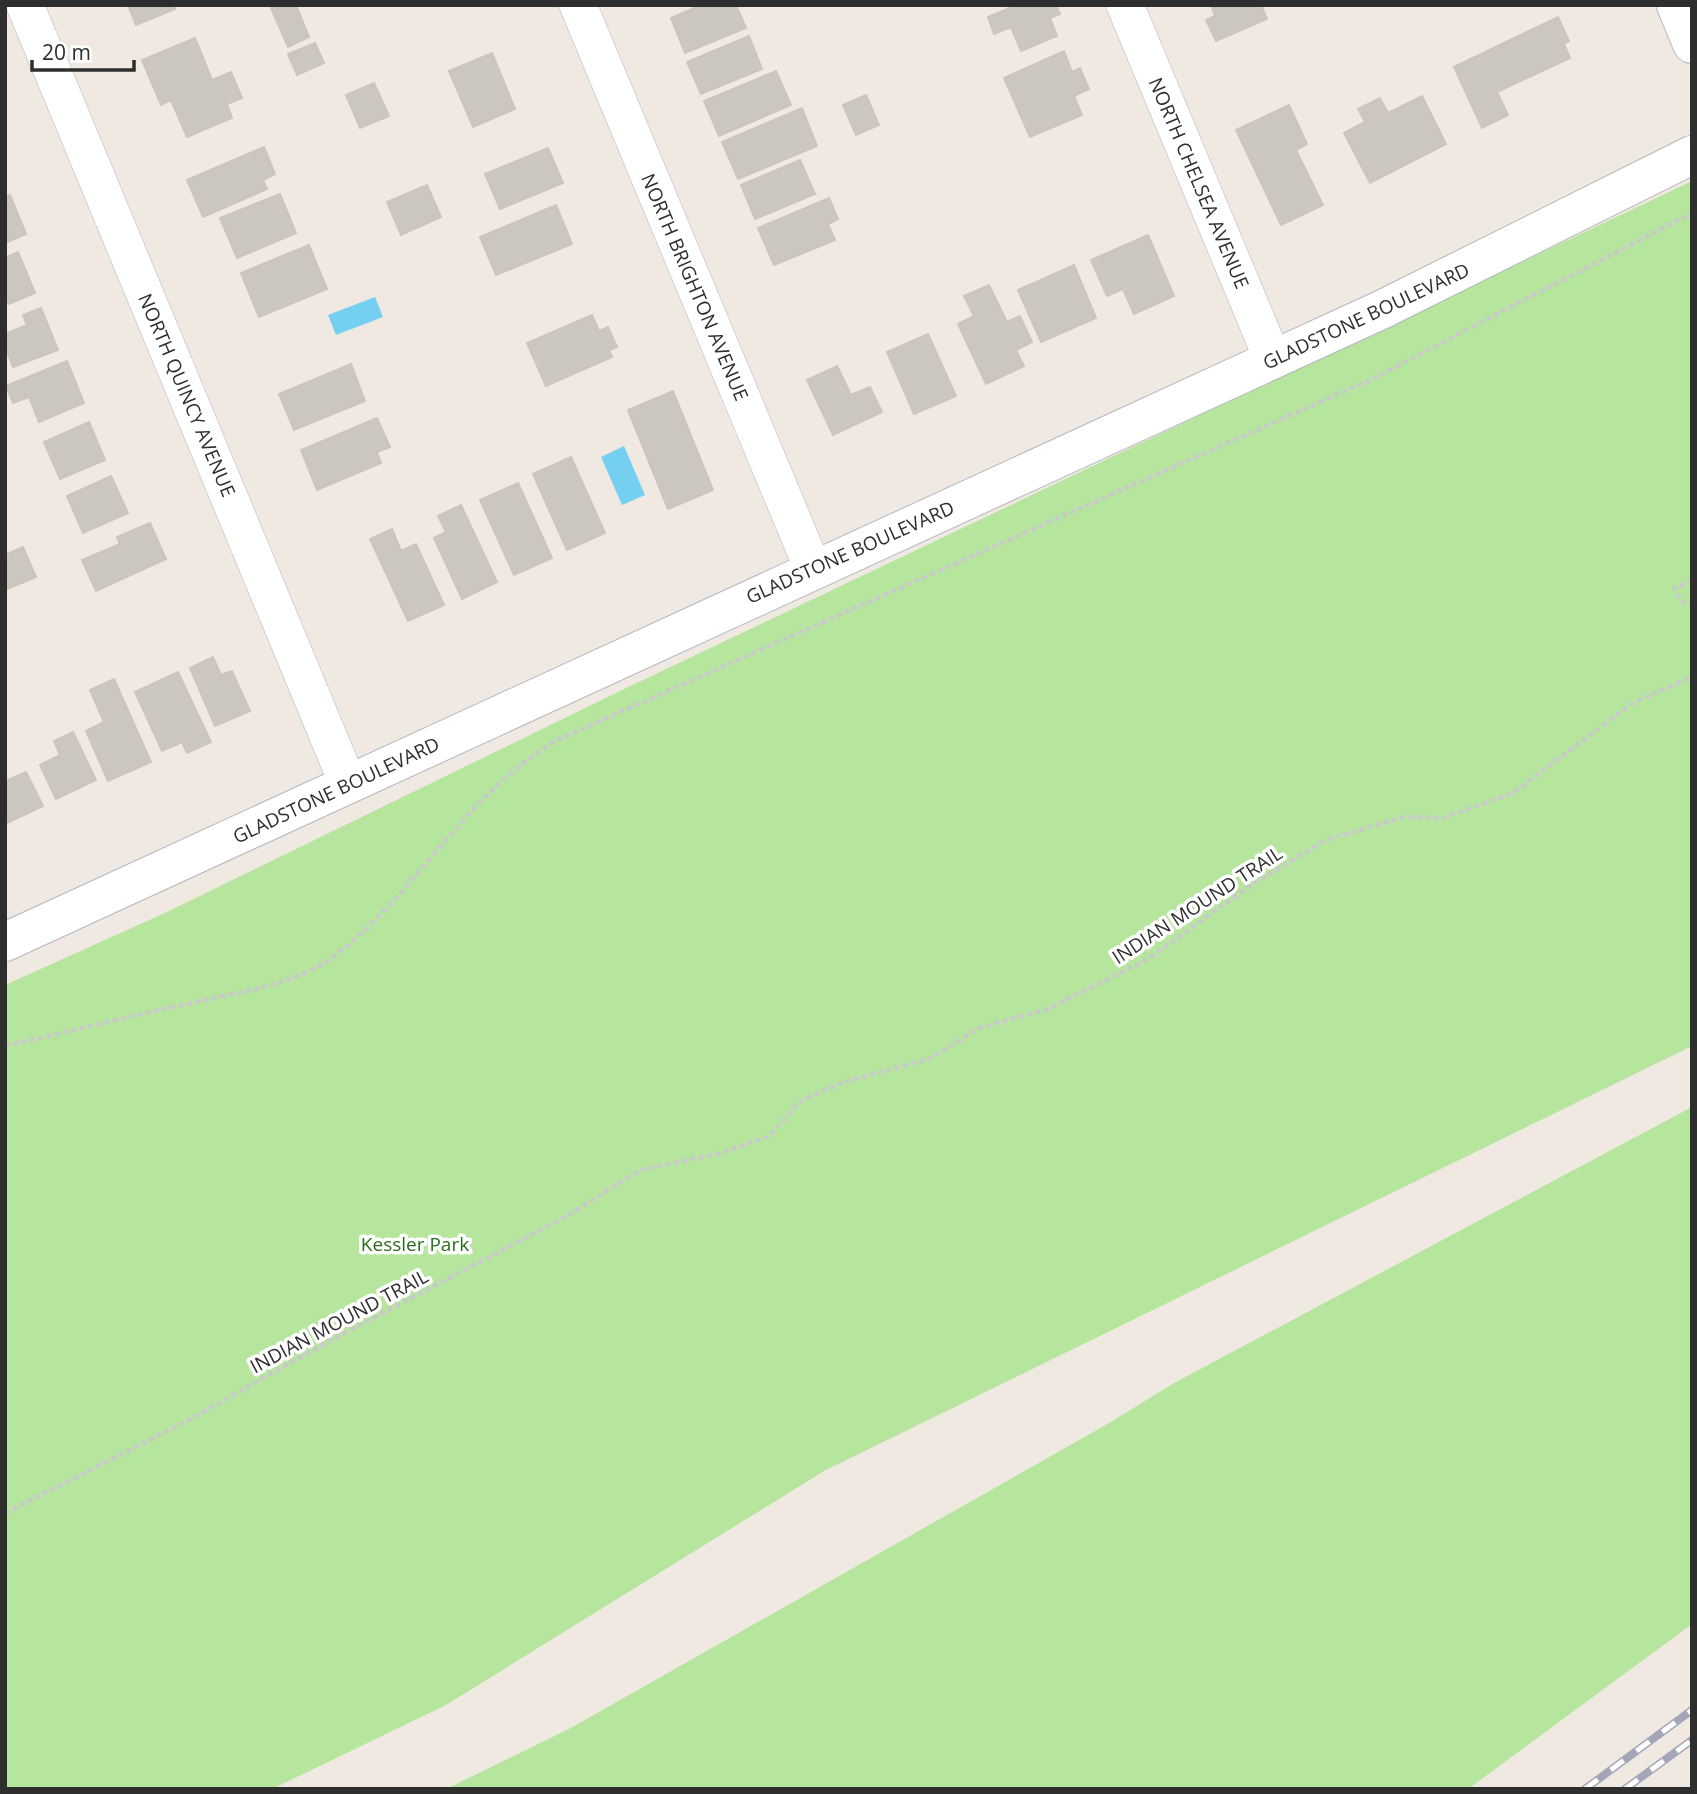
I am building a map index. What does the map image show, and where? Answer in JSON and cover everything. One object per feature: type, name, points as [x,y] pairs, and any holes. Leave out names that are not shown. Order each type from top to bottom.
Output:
[{"type":"street","name":"NORTH QUINCY AVENUE","points":[[25,5],[348,784]]},
{"type":"street","name":"NORTH BRIGHTON AVENUE","points":[[578,5],[813,569]]},
{"type":"street","name":"NORTH CHELSEA AVENUE","points":[[1125,5],[1273,360]]},
{"type":"street","points":[[1676,5],[1692,44]]},
{"type":"street","name":"GLADSTONE BOULEVARD","points":[[5,942],[1273,360],[1495,255],[1692,155]]},
{"type":"path","points":[[5,1046],[242,991],[308,971],[335,956],[378,917],[510,771],[557,740],[1372,379],[1692,212]]},
{"type":"path","points":[[1692,580],[1674,589],[1684,603],[1692,604]]},
{"type":"path","name":"INDIAN MOUND TRAIL","points":[[5,1513],[189,1420],[357,1326],[565,1217],[640,1170],[721,1153],[770,1136],[799,1102],[843,1083],[929,1059],[979,1028],[1048,1009],[1148,959],[1254,883],[1326,840],[1402,817],[1443,818],[1513,793],[1634,702],[1692,677]]},
{"type":"green space","name":"Kessler Park","points":[[1692,181],[1692,1046],[824,1471],[446,1705],[272,1789],[5,1789],[5,985],[165,913],[620,691]]},
{"type":"green space","points":[[1692,1107],[1692,1624],[1468,1789],[446,1789],[569,1729],[1104,1426],[1176,1382]]},
{"type":"water","points":[[375,297],[383,317],[336,335],[328,315]]},
{"type":"water","points":[[624,446],[645,495],[622,505],[601,457]]},
{"type":"building","points":[[128,5],[173,5],[175,9],[136,25]]},
{"type":"building","points":[[278,5],[296,5],[309,37],[288,47],[271,8]]},
{"type":"building","points":[[701,5],[736,5],[746,28],[685,53],[671,18]]},
{"type":"building","points":[[1017,5],[1056,5],[1060,14],[1050,18],[1057,36],[1021,51],[1011,27],[994,34],[988,17]]},
{"type":"building","points":[[1211,5],[1261,5],[1267,19],[1216,41],[1206,20],[1215,16]]},
{"type":"building","points":[[1558,17],[1569,41],[1564,44],[1570,58],[1497,92],[1508,115],[1482,128],[1454,67]]},
{"type":"building","points":[[749,36],[762,69],[701,94],[687,62]]},
{"type":"building","points":[[195,38],[212,80],[231,72],[242,98],[227,104],[232,118],[187,137],[171,100],[161,105],[142,60]]},
{"type":"building","points":[[315,43],[324,63],[297,75],[288,54]]},
{"type":"building","points":[[1064,51],[1072,72],[1080,68],[1089,89],[1074,96],[1082,115],[1030,137],[1004,78]]},
{"type":"building","points":[[492,53],[515,109],[473,127],[449,71]]},
{"type":"building","points":[[776,71],[791,105],[719,136],[704,101]]},
{"type":"building","points":[[374,83],[389,116],[360,128],[346,95]]},
{"type":"building","points":[[866,95],[879,125],[856,135],[843,105]]},
{"type":"building","points":[[1422,96],[1446,144],[1370,183],[1344,133],[1365,122],[1358,109],[1380,98],[1388,113]]},
{"type":"building","points":[[1289,105],[1307,144],[1296,150],[1323,205],[1281,225],[1236,130]]},
{"type":"building","points":[[802,108],[817,146],[738,179],[722,142]]},
{"type":"building","points":[[264,147],[275,174],[263,180],[267,189],[203,217],[187,180]]},
{"type":"building","points":[[548,148],[563,183],[500,209],[485,174]]},
{"type":"building","points":[[800,160],[815,194],[755,219],[741,185]]},
{"type":"building","points":[[427,185],[441,217],[401,235],[387,202]]},
{"type":"building","points":[[280,194],[296,233],[237,258],[220,218]]},
{"type":"building","points":[[10,195],[26,234],[5,243],[5,197]]},
{"type":"building","points":[[829,198],[838,219],[828,224],[835,240],[774,265],[758,228]]},
{"type":"building","points":[[556,205],[572,244],[496,275],[480,237]]},
{"type":"building","points":[[1148,235],[1174,296],[1134,314],[1123,289],[1107,296],[1091,260]]},
{"type":"building","points":[[309,245],[327,289],[259,317],[241,273]]},
{"type":"building","points":[[18,252],[35,293],[9,304],[5,296],[5,258]]},
{"type":"building","points":[[1074,265],[1096,318],[1041,342],[1018,290]]},
{"type":"building","points":[[989,285],[1007,322],[1020,316],[1032,342],[1016,350],[1024,366],[986,384],[958,324],[974,316],[964,296]]},
{"type":"building","points":[[41,308],[58,350],[13,367],[5,346],[5,334],[27,325],[23,315]]},
{"type":"building","points":[[592,315],[599,331],[608,327],[617,347],[609,350],[612,357],[546,386],[527,343]]},
{"type":"building","points":[[928,334],[956,396],[914,414],[887,352]]},
{"type":"building","points":[[67,361],[84,403],[39,422],[29,397],[13,403],[6,386]]},
{"type":"building","points":[[351,364],[365,401],[294,430],[279,394]]},
{"type":"building","points":[[837,366],[851,395],[870,387],[882,412],[833,435],[807,380]]},
{"type":"building","points":[[673,391],[713,490],[668,509],[628,410]]},
{"type":"building","points":[[377,418],[390,447],[377,452],[381,463],[317,490],[301,450]]},
{"type":"building","points":[[89,422],[105,460],[60,479],[44,442]]},
{"type":"building","points":[[571,457],[605,533],[567,550],[533,474]]},
{"type":"building","points":[[111,476],[128,513],[83,533],[67,496]]},
{"type":"building","points":[[518,483],[552,558],[514,575],[480,500]]},
{"type":"building","points":[[461,505],[497,582],[462,599],[434,538],[446,532],[438,516]]},
{"type":"building","points":[[150,523],[166,559],[96,591],[82,560],[120,544],[117,537]]},
{"type":"building","points":[[392,529],[401,551],[416,544],[444,605],[408,621],[370,539]]},
{"type":"building","points":[[23,547],[36,577],[5,590],[5,555]]},
{"type":"building","points":[[213,657],[221,675],[232,671],[250,711],[215,726],[190,668]]},
{"type":"building","points":[[178,672],[211,742],[187,753],[182,742],[162,751],[135,692]]},
{"type":"building","points":[[114,679],[151,762],[108,781],[86,731],[104,722],[90,690]]},
{"type":"building","points":[[73,732],[96,780],[56,799],[40,765],[60,755],[54,741]]},
{"type":"building","points":[[26,772],[43,806],[5,824],[5,779],[6,781]]},
{"type":"railway","points":[[1585,1789],[1692,1710]]},
{"type":"railway","points":[[1625,1789],[1692,1740]]}]
